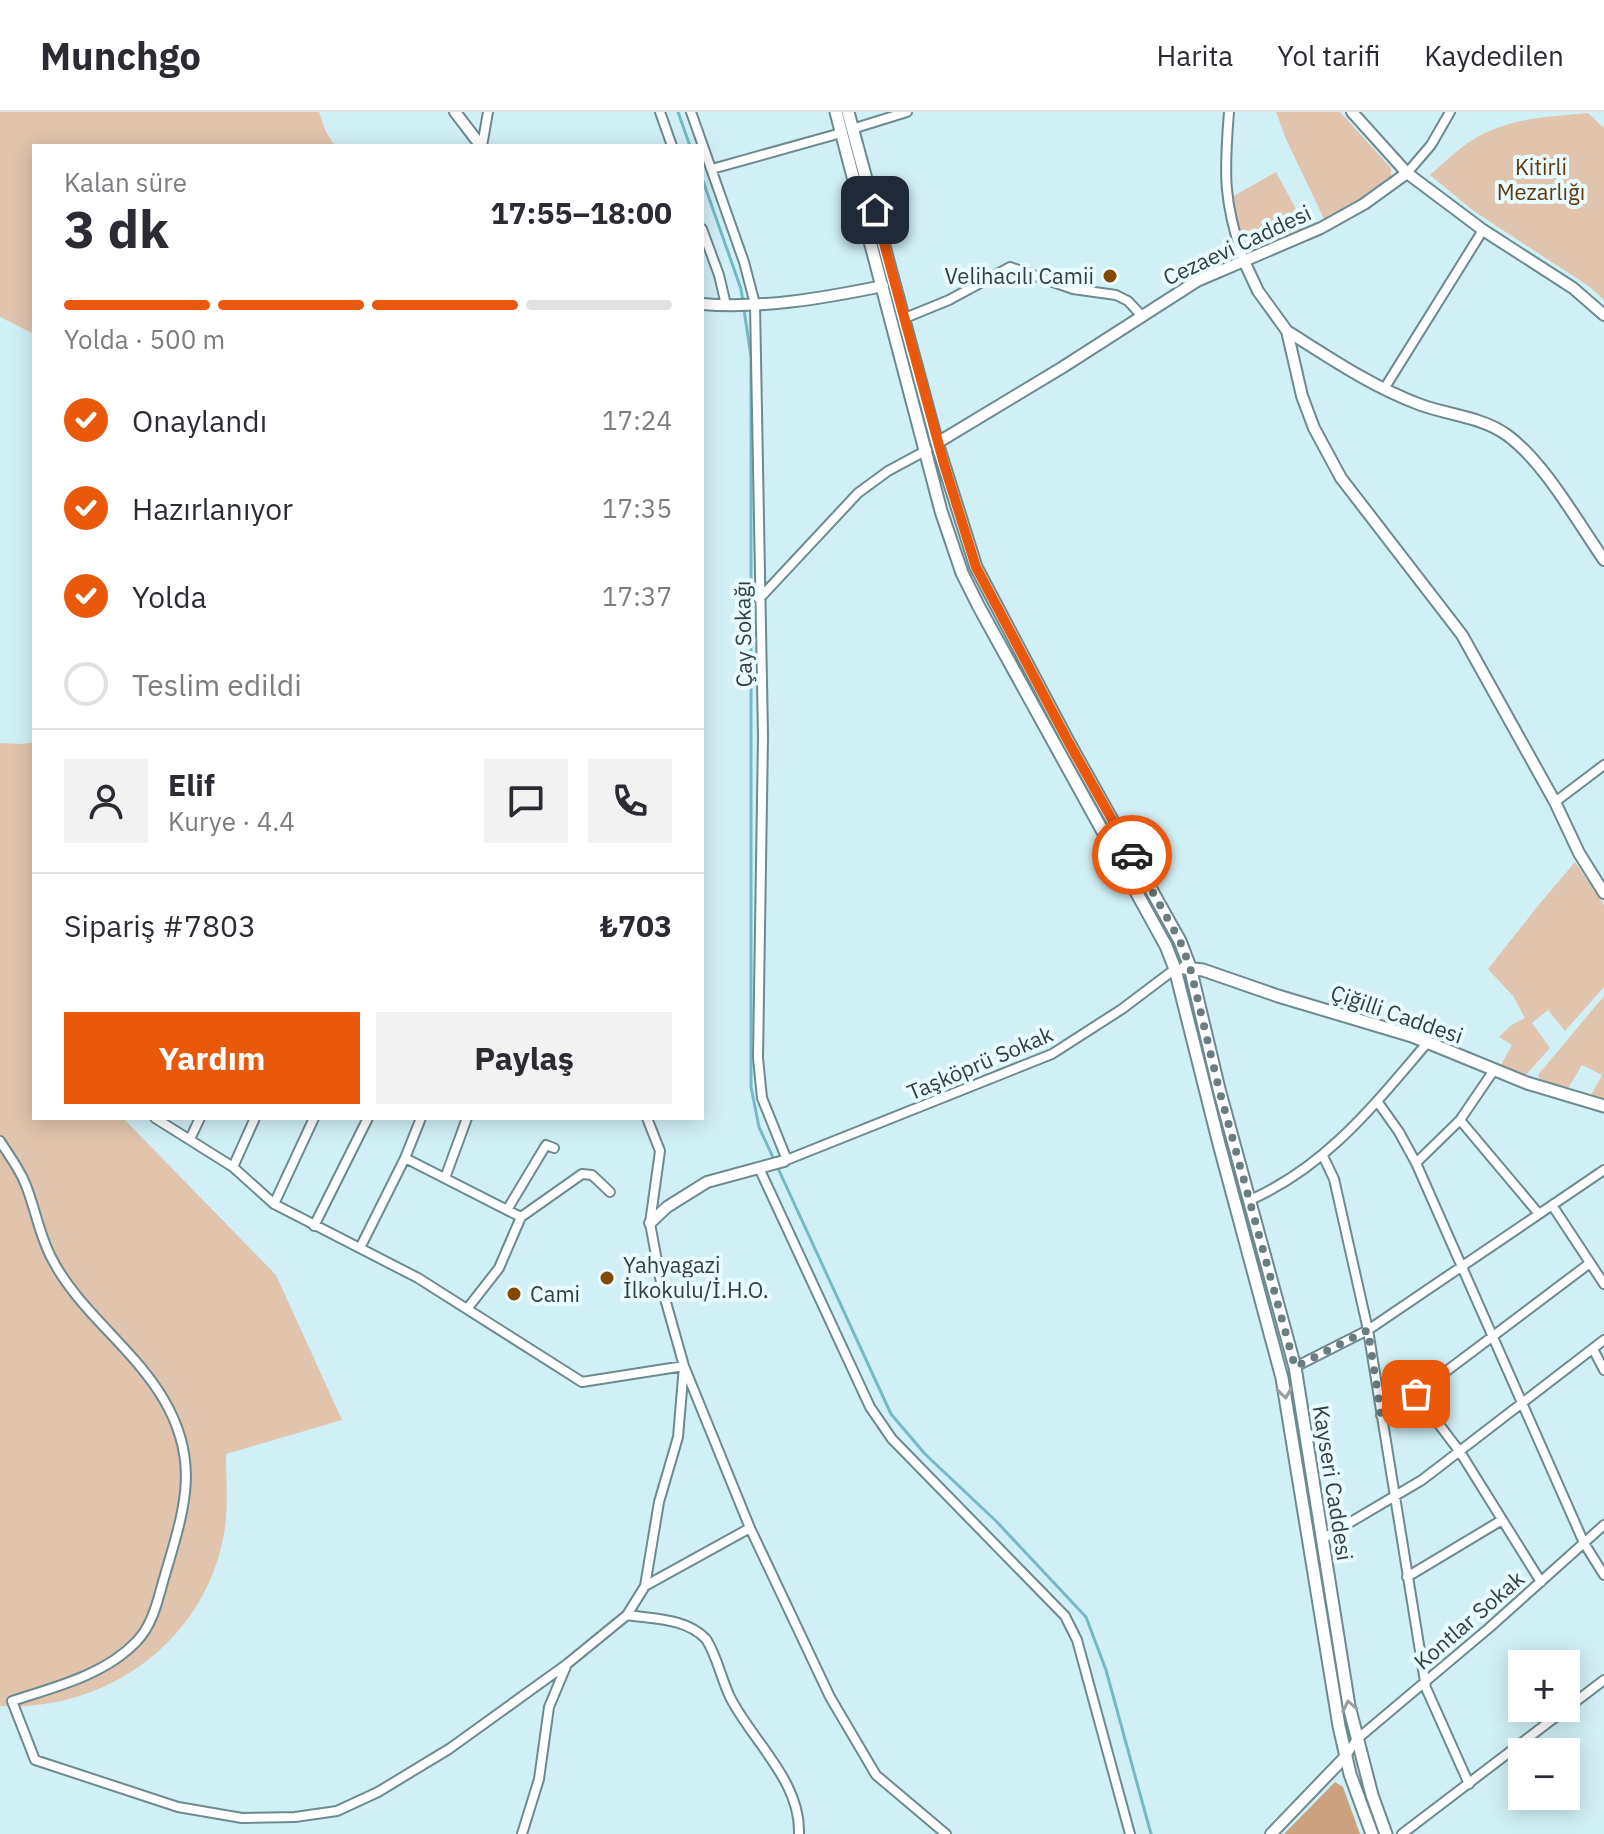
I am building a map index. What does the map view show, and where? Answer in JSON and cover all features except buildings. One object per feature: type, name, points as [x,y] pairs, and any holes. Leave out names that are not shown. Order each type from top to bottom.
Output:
[{"type":"main road","name":"Kayseri Caddesi","points":[[836,112],[846,131],[905,318],[932,446],[941,511],[962,573],[1166,946],[1175,969],[1282,1378],[1345,1757],[1372,1834]]},
{"type":"main road","name":"Kayseri Caddesi","points":[[848,112],[846,131],[883,286],[932,446],[976,567],[1069,743],[1180,941],[1190,967],[1219,1089],[1295,1367],[1356,1740],[1386,1834]]},
{"type":"main road","name":"Çiğilli Caddesi","points":[[1175,969],[1190,967],[1428,1042],[1494,1070],[1604,1106]]},
{"type":"street","points":[[455,112],[479,144]]},
{"type":"street","points":[[481,144],[488,112]]},
{"type":"street","points":[[660,112],[671,144]]},
{"type":"street","name":"Çay Sokağı","points":[[691,112],[703,144]]},
{"type":"street","points":[[712,169],[907,112]]},
{"type":"street","points":[[1229,112],[1225,162],[1226,197],[1232,227],[1258,291],[1287,331],[1345,369],[1384,389],[1504,433],[1533,457],[1604,560]]},
{"type":"street","points":[[1352,112],[1407,173],[1483,230],[1554,274],[1604,315]]},
{"type":"street","name":"Cezaevi Caddesi","points":[[932,446],[1197,281],[1321,228],[1364,204],[1407,173],[1431,145],[1450,112]]},
{"type":"street","name":"Çay Sokağı","points":[[704,147],[753,304],[763,736],[758,1058],[762,1098],[786,1160]]},
{"type":"street","points":[[1384,389],[1483,230]]},
{"type":"street","points":[[704,234],[728,306]]},
{"type":"street","points":[[905,318],[949,300],[1010,267],[1073,289],[1116,295],[1128,301],[1142,316]]},
{"type":"street","points":[[704,304],[753,304],[822,297],[883,286]]},
{"type":"street","points":[[1287,331],[1302,396],[1314,428],[1341,478],[1462,635],[1555,802],[1579,853],[1604,893]]},
{"type":"street","points":[[759,599],[858,493],[888,471],[932,446]]},
{"type":"street","points":[[1555,802],[1604,765]]},
{"type":"street","name":"Taşköprü Sokak","points":[[786,1160],[1052,1054],[1122,1009],[1175,969]]},
{"type":"street","points":[[1250,1200],[1290,1180],[1323,1156],[1377,1101],[1428,1042]]},
{"type":"street","points":[[1416,1163],[1460,1120],[1494,1070]]},
{"type":"street","points":[[1377,1101],[1416,1163],[1584,1543],[1604,1575]]},
{"type":"street","points":[[158,1120],[233,1167],[274,1204],[418,1278],[582,1382],[684,1366]]},
{"type":"street","points":[[190,1139],[199,1120]]},
{"type":"street","points":[[233,1167],[254,1120]]},
{"type":"street","points":[[274,1204],[313,1120]]},
{"type":"street","points":[[314,1226],[367,1120]]},
{"type":"street","points":[[360,1248],[405,1158],[420,1120]]},
{"type":"street","points":[[445,1178],[466,1120]]},
{"type":"street","points":[[648,1120],[660,1151],[650,1223],[662,1288],[684,1366],[750,1528],[830,1697],[876,1775],[946,1834]]},
{"type":"street","points":[[1460,1120],[1539,1214]]},
{"type":"street","points":[[0,1141],[24,1180],[51,1257],[87,1308],[135,1360],[164,1398],[182,1434],[188,1472],[185,1506],[156,1607],[151,1622],[137,1641],[117,1657],[78,1679],[12,1701],[35,1760],[178,1807],[242,1818],[295,1817],[337,1811],[378,1792],[449,1749],[567,1664],[627,1615],[645,1586],[659,1502],[678,1437],[684,1366]]},
{"type":"street","points":[[507,1210],[546,1145],[554,1148]]},
{"type":"street","points":[[1323,1156],[1334,1179],[1368,1330],[1393,1498],[1429,1701],[1469,1784]]},
{"type":"street","points":[[405,1158],[521,1217]]},
{"type":"street","points":[[650,1223],[667,1207],[707,1182],[786,1160]]},
{"type":"street","points":[[759,1168],[870,1407],[892,1439],[1065,1616],[1077,1640],[1130,1834]]},
{"type":"street","points":[[1295,1367],[1368,1330],[1604,1170]]},
{"type":"street","points":[[467,1309],[499,1268],[521,1217],[582,1174],[592,1175],[610,1192]]},
{"type":"street","points":[[1552,1205],[1604,1284]]},
{"type":"street","points":[[1381,1415],[1416,1394],[1590,1263]]},
{"type":"street","points":[[1322,1539],[1393,1498],[1460,1452],[1604,1340]]},
{"type":"street","points":[[1593,1349],[1604,1370]]},
{"type":"street","points":[[1416,1394],[1460,1452],[1541,1582]]},
{"type":"street","points":[[1407,1577],[1502,1520]]},
{"type":"street","name":"Kontlar Sokak","points":[[1345,1757],[1356,1740],[1604,1525]]},
{"type":"street","points":[[645,1586],[750,1528]]},
{"type":"street","points":[[627,1615],[682,1624],[706,1639],[738,1711],[789,1788],[798,1816],[799,1834]]},
{"type":"street","points":[[522,1834],[539,1779],[549,1707],[567,1664]]},
{"type":"street","points":[[1402,1834],[1604,1680]]},
{"type":"street","points":[[1271,1834],[1345,1757]]},
{"type":"green space","points":[[0,112],[319,112],[334,144],[32,144],[32,333],[0,317]]},
{"type":"green space","points":[[1276,112],[1340,112],[1391,168],[1391,177],[1377,189],[1324,219]]},
{"type":"green space","name":"Kitirli Mezarlığı","points":[[1588,113],[1604,128],[1604,300],[1590,287],[1475,212],[1430,175],[1463,147],[1496,128],[1526,120]]},
{"type":"green space","points":[[1276,172],[1306,228],[1248,252],[1232,197]]},
{"type":"green space","points":[[32,742],[32,1120],[125,1120],[276,1275],[342,1420],[226,1454],[225,1528],[212,1576],[194,1610],[171,1639],[143,1664],[111,1683],[76,1697],[39,1705],[0,1706],[0,743]]},
{"type":"green space","points":[[1575,862],[1604,905],[1604,987],[1565,1031],[1548,1010],[1532,1023],[1550,1048],[1524,1077],[1501,1065],[1512,1045],[1499,1037],[1525,1018],[1513,996],[1488,969]]},
{"type":"green space","points":[[1604,996],[1604,1101],[1590,1097],[1602,1075],[1582,1065],[1567,1090],[1541,1082],[1538,1075]]},
{"type":"shaded area","points":[[1335,1782],[1343,1787],[1360,1834],[1284,1834]]},
{"type":"waterway","points":[[678,112],[689,144]]},
{"type":"waterway","points":[[704,184],[741,289],[751,357],[751,1087],[759,1127],[891,1414],[925,1454],[996,1521],[1086,1617],[1106,1670],[1151,1834]]},
{"type":"way so far","points":[[1132,855],[1180,941],[1190,967],[1219,1089],[1295,1367],[1368,1330],[1381,1415],[1416,1394]]},
{"type":"place","name":"Velihacılı Camii","points":[[1110,276]]},
{"type":"place","name":"Yahyagazi İlkokulu/İ.H.O.","points":[[607,1278]]},
{"type":"place","name":"Cami","points":[[514,1294]]},
{"type":"route","points":[[875,210],[956,508],[976,567],[1132,855]]}]
